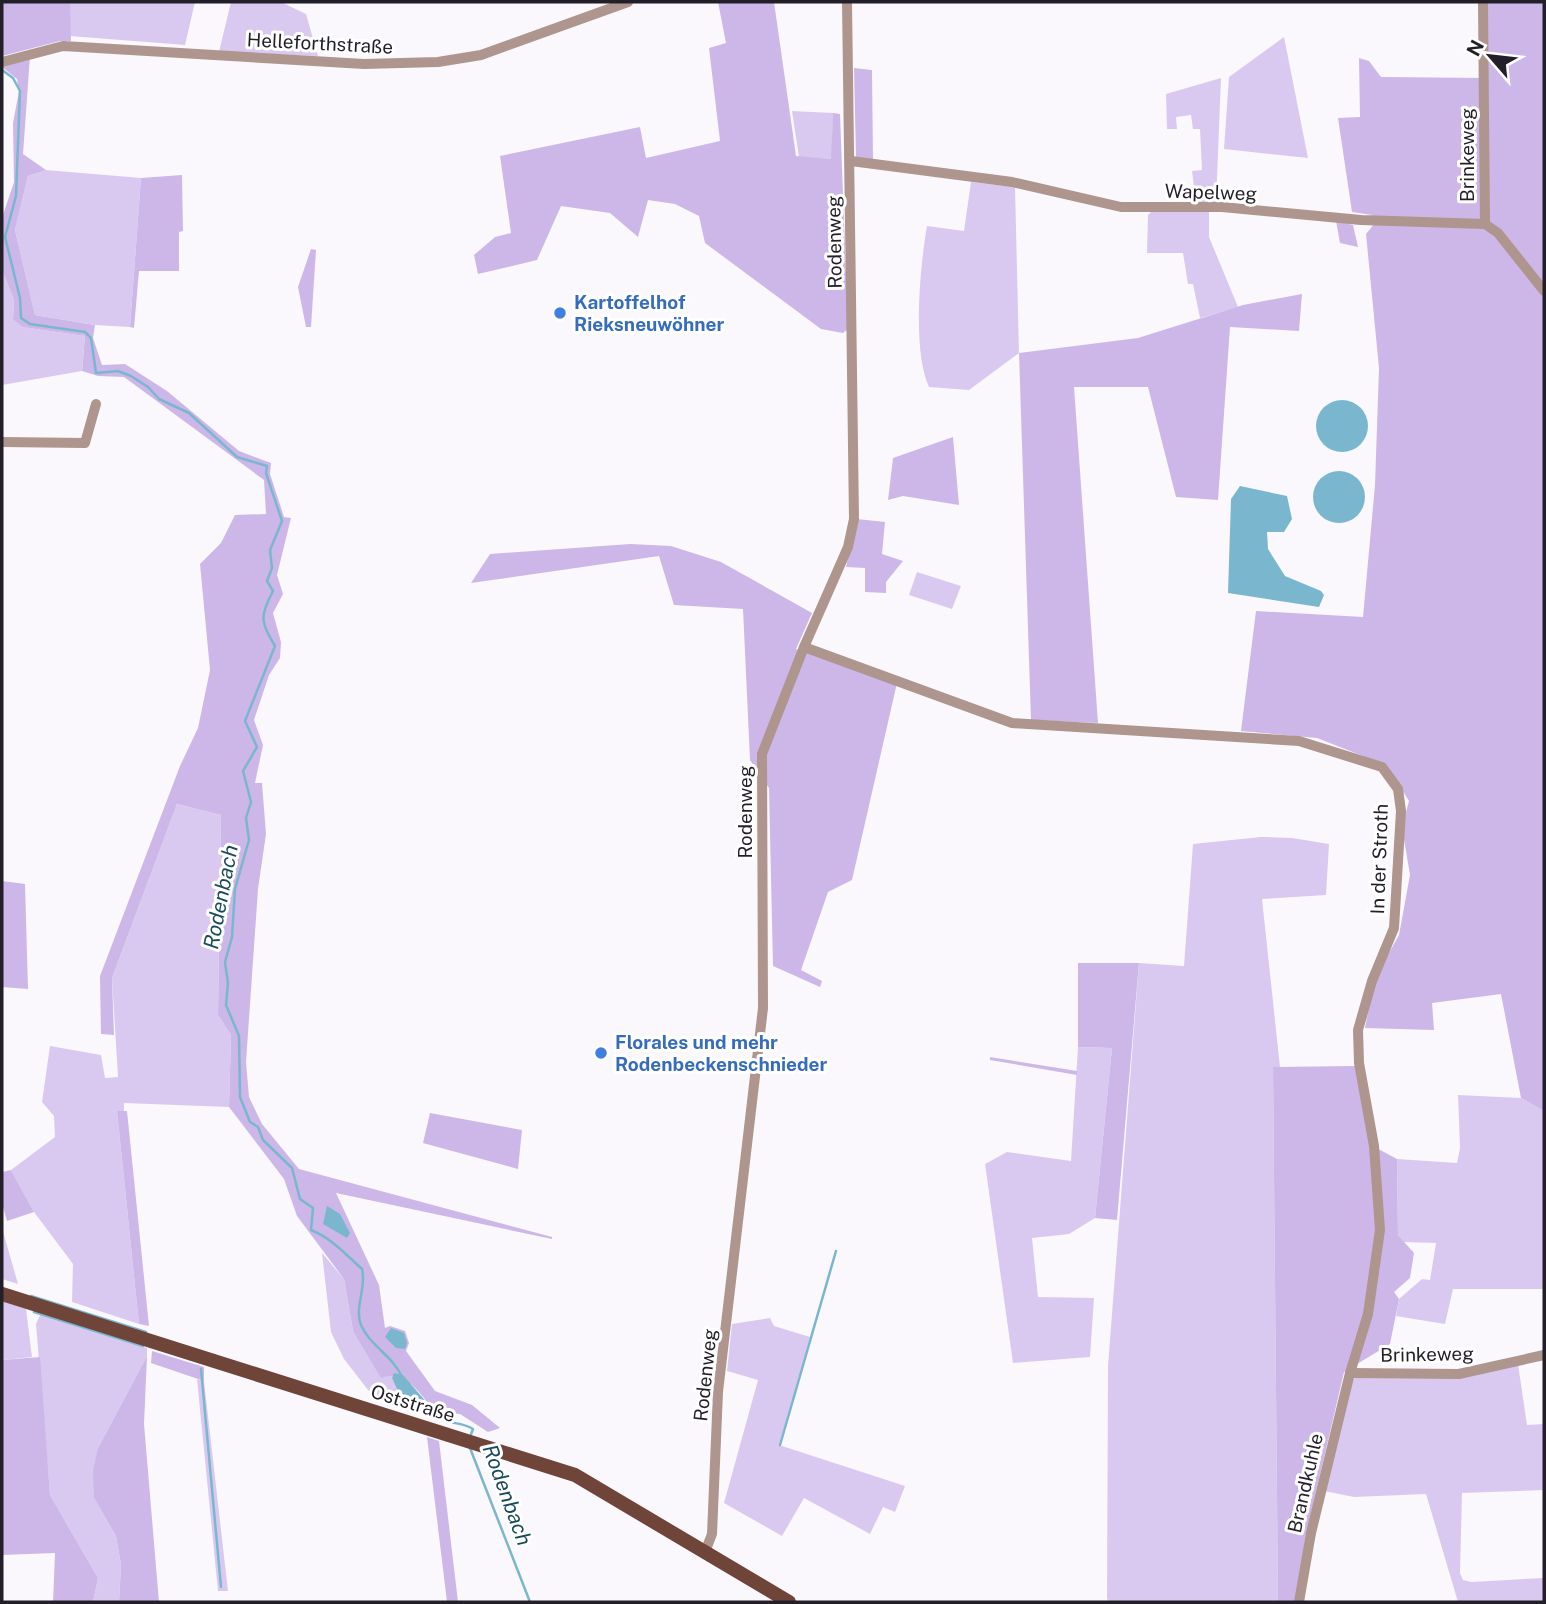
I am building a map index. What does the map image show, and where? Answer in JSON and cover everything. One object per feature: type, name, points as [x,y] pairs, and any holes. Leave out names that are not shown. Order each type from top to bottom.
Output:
[{"type":"main road","name":"Oststraße","points":[[2,1294],[575,1475],[789,1602]]},
{"type":"street","name":"Helleforthstraße","points":[[2,62],[63,46],[364,64],[438,62],[481,55],[628,2]]},
{"type":"street","name":"Rodenweg","points":[[705,1552],[712,1534],[718,1392],[763,1008],[762,754],[804,647],[848,547],[854,519],[847,2]]},
{"type":"street","name":"Brinkeweg","points":[[1483,2],[1485,225]]},
{"type":"street","name":"Wapelweg","points":[[851,161],[1012,182],[1121,207],[1222,207],[1361,220],[1485,225]]},
{"type":"street","points":[[1485,225],[1499,233],[1544,291]]},
{"type":"street","points":[[2,442],[85,443],[96,404]]},
{"type":"street","name":"In der Stroth","points":[[804,647],[1012,723],[1299,741],[1382,767],[1391,777],[1398,789],[1401,811],[1397,911],[1394,928],[1372,981],[1359,1030],[1359,1063],[1374,1146],[1380,1230],[1368,1314],[1350,1373]]},
{"type":"street","name":"Brinkeweg","points":[[1350,1373],[1459,1374],[1544,1355]]},
{"type":"street","name":"Brandkuhle","points":[[1300,1602],[1311,1533],[1350,1373]]},
{"type":"shaded area","points":[[2,2],[70,2],[71,41],[60,41],[2,56]]},
{"type":"shaded area","points":[[70,2],[195,2],[185,45],[70,36]]},
{"type":"shaded area","points":[[231,2],[281,2],[306,14],[318,56],[219,52]]},
{"type":"shaded area","points":[[718,2],[774,2],[796,156],[831,159],[833,113],[840,114],[848,329],[843,333],[821,329],[705,243],[699,216],[675,204],[648,200],[638,237],[610,213],[561,206],[537,260],[478,274],[474,255],[495,237],[511,233],[500,156],[640,127],[646,158],[720,141],[709,48],[726,43]]},
{"type":"shaded area","points":[[1487,2],[1544,2],[1544,1111],[1521,1098],[1501,994],[1432,1003],[1434,1030],[1365,1028],[1375,978],[1399,935],[1410,875],[1402,827],[1409,801],[1386,765],[1317,738],[1241,731],[1256,611],[1363,617],[1375,485],[1379,368],[1366,234],[1374,224],[1372,215],[1352,212],[1338,118],[1360,117],[1359,58],[1369,61],[1381,77],[1487,78]]},
{"type":"shaded area","points":[[1284,37],[1308,158],[1224,149],[1229,77]]},
{"type":"shaded area","points":[[30,56],[23,154],[46,170],[28,176],[15,230],[35,315],[95,325],[93,338],[102,365],[125,364],[167,391],[239,451],[271,463],[270,474],[284,517],[291,518],[277,575],[283,594],[273,613],[281,642],[280,658],[269,675],[254,720],[263,745],[255,783],[262,783],[266,834],[258,889],[246,1062],[249,1097],[262,1124],[299,1169],[552,1237],[336,1193],[379,1285],[385,1328],[390,1326],[405,1331],[409,1343],[406,1351],[435,1391],[472,1405],[500,1428],[488,1432],[460,1414],[435,1412],[405,1380],[390,1376],[381,1378],[353,1331],[344,1279],[297,1216],[284,1179],[229,1107],[231,1035],[218,1015],[221,815],[177,804],[112,978],[114,1035],[101,1034],[100,976],[180,766],[198,728],[210,670],[200,564],[221,543],[235,515],[266,514],[264,480],[124,377],[98,376],[82,371],[85,336],[22,327],[13,319],[14,300],[2,270],[2,218],[14,182],[13,123],[19,91],[17,79],[2,67]]},
{"type":"shaded area","points":[[854,68],[872,70],[873,161],[856,158]]},
{"type":"shaded area","points":[[1221,78],[1216,203],[1196,203],[1192,171],[1202,170],[1200,129],[1193,129],[1191,115],[1176,117],[1177,129],[1167,129],[1166,94]]},
{"type":"shaded area","points":[[792,111],[833,113],[832,159],[799,157]]},
{"type":"shaded area","points":[[46,170],[141,178],[130,327],[95,325],[35,315],[15,230],[28,176]]},
{"type":"shaded area","points":[[182,175],[183,231],[179,232],[179,271],[139,271],[134,328],[130,327],[141,178]]},
{"type":"shaded area","points":[[971,182],[1015,187],[1019,353],[969,390],[929,387],[924,371],[919,330],[920,285],[927,226],[964,231]]},
{"type":"shaded area","points":[[1152,211],[1209,211],[1209,237],[1238,307],[1200,318],[1193,284],[1188,284],[1183,253],[1147,253],[1148,215]]},
{"type":"shaded area","points":[[1336,221],[1353,225],[1358,247],[1340,243]]},
{"type":"shaded area","points":[[311,249],[316,250],[311,327],[306,327],[298,287]]},
{"type":"shaded area","points":[[2,270],[14,300],[13,318],[22,327],[85,336],[82,371],[2,385]]},
{"type":"shaded area","points":[[1302,294],[1299,331],[1230,327],[1218,500],[1176,497],[1148,387],[1074,387],[1098,723],[1031,720],[1019,353],[1138,338],[1243,305]]},
{"type":"shaded area","points":[[953,437],[959,505],[903,496],[888,500],[893,458]]},
{"type":"shaded area","points":[[857,519],[885,522],[882,554],[903,561],[886,582],[886,593],[865,592],[865,568],[846,567]]},
{"type":"shaded area","points":[[630,544],[671,546],[721,562],[812,613],[796,649],[897,683],[852,880],[828,892],[801,970],[822,981],[820,987],[773,966],[769,788],[750,760],[743,609],[674,605],[659,556],[471,583],[490,554]]},
{"type":"shaded area","points":[[917,572],[961,586],[952,609],[909,595]]},
{"type":"shaded area","points":[[177,804],[221,815],[218,1015],[231,1035],[229,1107],[124,1103],[124,1111],[117,1111],[139,1324],[72,1302],[73,1264],[34,1212],[11,1170],[55,1137],[54,1116],[42,1102],[50,1046],[101,1055],[105,1078],[118,1077],[112,978]]},
{"type":"shaded area","points":[[1261,837],[1292,838],[1329,844],[1326,895],[1262,899],[1280,1067],[1273,1067],[1278,1602],[1110,1602],[1107,1599],[1108,1366],[1139,963],[1184,966],[1193,844]]},
{"type":"shaded area","points":[[2,881],[25,884],[28,989],[2,987]]},
{"type":"shaded area","points":[[1078,963],[1139,963],[1117,1220],[1095,1218],[1112,1048],[1078,1047]]},
{"type":"shaded area","points":[[1078,1047],[1112,1048],[1095,1218],[1069,1234],[1032,1238],[1038,1297],[1094,1298],[1090,1357],[1013,1363],[985,1164],[1007,1152],[1071,1161]]},
{"type":"shaded area","points":[[990,1057],[1077,1071],[1077,1075],[990,1060]]},
{"type":"shaded area","points":[[1355,1066],[1371,1145],[1397,1159],[1398,1235],[1414,1253],[1410,1278],[1394,1292],[1399,1299],[1390,1344],[1344,1372],[1305,1539],[1296,1602],[1278,1602],[1273,1067]]},
{"type":"shaded area","points":[[1458,1095],[1521,1098],[1544,1111],[1544,1289],[1453,1289],[1445,1324],[1396,1316],[1399,1299],[1422,1279],[1430,1280],[1436,1243],[1404,1242],[1398,1235],[1397,1159],[1457,1163],[1460,1148]]},
{"type":"shaded area","points":[[117,1111],[127,1111],[149,1326],[139,1324]]},
{"type":"shaded area","points":[[430,1113],[522,1130],[518,1169],[423,1143]]},
{"type":"shaded area","points":[[11,1170],[34,1212],[7,1221],[2,1203],[2,1172]]},
{"type":"shaded area","points":[[2,1228],[18,1284],[2,1279]]},
{"type":"shaded area","points":[[322,1253],[344,1279],[353,1331],[394,1373],[392,1378],[404,1405],[372,1395],[344,1359],[331,1332]]},
{"type":"shaded area","points":[[2,1301],[26,1309],[32,1357],[2,1360]]},
{"type":"shaded area","points":[[40,1315],[147,1348],[147,1356],[98,1448],[94,1498],[116,1536],[121,1565],[119,1602],[93,1602],[98,1578],[50,1495],[36,1324]]},
{"type":"shaded area","points":[[770,1318],[774,1326],[810,1337],[779,1445],[905,1486],[895,1512],[883,1507],[870,1534],[804,1498],[782,1536],[724,1503],[758,1380],[727,1371],[732,1324]]},
{"type":"shaded area","points":[[152,1351],[204,1367],[204,1381],[151,1363]]},
{"type":"shaded area","points":[[147,1356],[144,1424],[159,1602],[119,1602],[121,1565],[116,1536],[94,1498],[93,1471],[98,1448]]},
{"type":"shaded area","points":[[40,1357],[50,1495],[98,1578],[93,1602],[53,1602],[55,1553],[2,1555],[2,1360]]},
{"type":"shaded area","points":[[1518,1364],[1527,1425],[1544,1424],[1544,1490],[1462,1493],[1460,1573],[1463,1580],[1471,1582],[1544,1578],[1544,1602],[1458,1602],[1426,1494],[1354,1497],[1324,1491],[1349,1384],[1355,1378],[1423,1376]]},
{"type":"shaded area","points":[[197,1379],[204,1381],[228,1591],[218,1591]]},
{"type":"shaded area","points":[[427,1437],[439,1441],[458,1602],[447,1602]]},
{"type":"water","points":[[1342,400],[1361,407],[1368,426],[1361,445],[1342,452],[1323,445],[1316,426],[1323,407]]},
{"type":"water","points":[[1339,471],[1358,478],[1365,497],[1358,516],[1339,523],[1320,516],[1313,497],[1320,478]]},
{"type":"water","points":[[1240,486],[1287,496],[1292,519],[1284,532],[1267,532],[1268,549],[1285,576],[1321,591],[1324,595],[1319,607],[1228,593],[1231,499]]},
{"type":"water","points":[[327,1206],[340,1214],[350,1233],[347,1238],[323,1224]]},
{"type":"water","points":[[391,1328],[404,1333],[407,1343],[405,1349],[396,1348],[385,1337]]},
{"type":"water","points":[[394,1373],[403,1375],[435,1412],[425,1413],[404,1405],[392,1378]]},
{"type":"waterway","name":"Rodenbach","points":[[2,70],[13,78],[20,91],[16,196],[5,237],[20,298],[21,318],[30,324],[85,332],[91,338],[96,373],[118,371],[131,376],[148,387],[159,399],[189,413],[237,457],[267,466],[266,473],[282,521],[270,550],[272,568],[267,581],[273,591],[264,613],[265,625],[275,646],[245,721],[257,747],[243,771],[251,802],[246,818],[249,840],[235,889],[232,937],[225,962],[228,983],[226,1005],[239,1036],[240,1097],[250,1122],[258,1127],[263,1140],[292,1168],[300,1199],[313,1208],[311,1230],[332,1242],[362,1269],[359,1311],[361,1325],[402,1377]]},
{"type":"waterway","points":[[780,1445],[836,1251]]},
{"type":"waterway","points":[[31,1296],[146,1332]]},
{"type":"waterway","points":[[34,1312],[143,1346]]},
{"type":"waterway","points":[[201,1369],[221,1587]]},
{"type":"waterway","name":"Rodenbach","points":[[432,1411],[442,1420],[473,1429],[470,1437]]},
{"type":"waterway","name":"Rodenbach","points":[[470,1448],[530,1602]]},
{"type":"place","name":"Kartoffelhof Rieksneuwöhner","points":[[560,313]]},
{"type":"place","name":"Florales und mehr Rodenbeckenschnieder","points":[[601,1053]]}]
